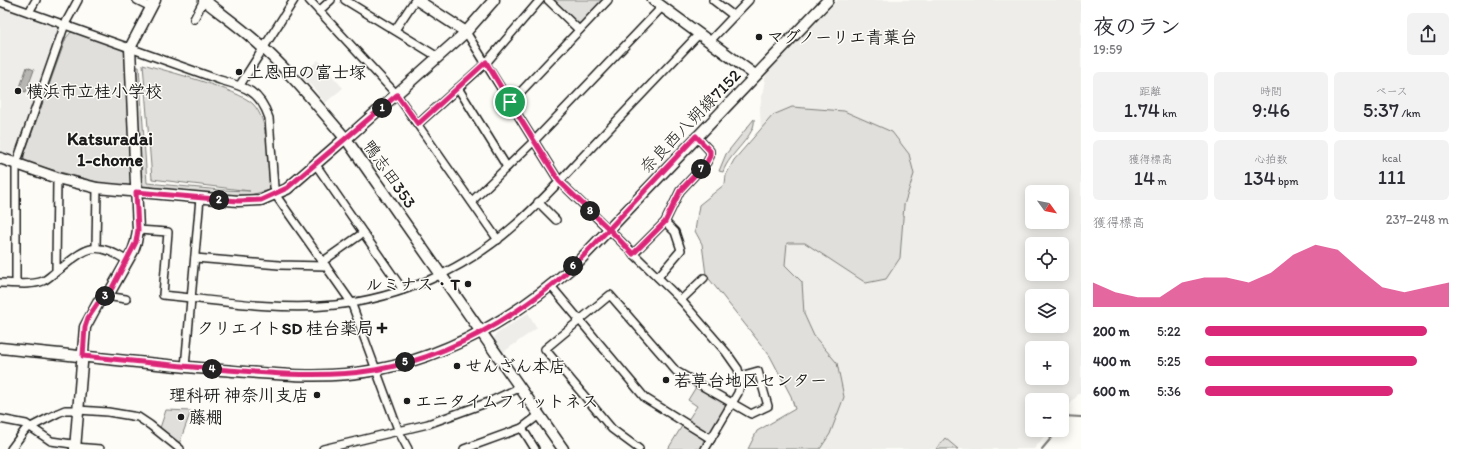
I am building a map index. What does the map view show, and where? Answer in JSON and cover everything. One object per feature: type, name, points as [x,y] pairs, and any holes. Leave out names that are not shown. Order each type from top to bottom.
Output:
[{"type":"street","points":[[29,12],[36,0]]},
{"type":"street","points":[[16,283],[16,164],[65,24],[78,0]]},
{"type":"street","points":[[75,448],[85,327],[95,308],[111,290],[136,242],[138,230],[130,48],[153,4],[137,0]]},
{"type":"street","points":[[194,18],[204,0]]},
{"type":"street","name":"鴨志田353","points":[[204,0],[264,49],[313,99],[346,140],[563,449]]},
{"type":"street","points":[[240,85],[294,0]]},
{"type":"street","points":[[309,0],[397,95],[498,240]]},
{"type":"street","points":[[319,11],[331,0]]},
{"type":"street","points":[[345,0],[438,57]]},
{"type":"street","points":[[395,30],[416,0],[466,32],[559,181],[681,300],[734,362],[741,382],[738,393],[705,449]]},
{"type":"street","points":[[0,158],[57,178],[97,188],[238,201],[261,200],[287,188],[316,165],[340,142],[346,140],[466,32],[494,0]]},
{"type":"street","points":[[418,124],[486,62],[540,0]]},
{"type":"street","points":[[548,0],[579,30]]},
{"type":"street","points":[[510,102],[608,0]]},
{"type":"street","points":[[653,0],[698,35],[755,75]]},
{"type":"street","points":[[713,0],[734,16]]},
{"type":"street","points":[[710,42],[749,0]]},
{"type":"street","name":"奈良西八朔線7152","points":[[481,332],[504,319],[551,286],[576,264],[696,136],[828,0]]},
{"type":"street","points":[[0,2],[220,80],[240,85],[258,96],[266,107],[269,118],[274,187],[277,197],[351,302],[399,432],[408,449]]},
{"type":"street","points":[[472,201],[534,142],[662,7]]},
{"type":"street","points":[[138,230],[168,232],[163,295],[284,307],[336,305],[389,295],[441,276],[498,240],[559,181],[698,35]]},
{"type":"street","points":[[458,88],[507,167]]},
{"type":"street","points":[[633,254],[665,222],[680,191],[707,162],[710,156],[710,151],[696,136]]},
{"type":"street","points":[[316,165],[403,290]]},
{"type":"street","points":[[56,271],[57,178]]},
{"type":"street","points":[[96,247],[97,188]]},
{"type":"street","points":[[185,367],[200,198]]},
{"type":"street","points":[[538,202],[556,220]]},
{"type":"street","points":[[658,277],[681,250],[675,232],[665,222]]},
{"type":"street","points":[[195,258],[279,265],[324,264],[363,233]]},
{"type":"street","points":[[0,283],[30,284],[43,281],[82,252],[96,247],[112,251],[126,260]]},
{"type":"street","points":[[681,300],[704,278]]},
{"type":"street","points":[[551,286],[645,398],[711,439]]},
{"type":"street","points":[[639,449],[612,429],[545,349],[610,295],[676,371],[750,414],[768,406],[758,371],[740,376]]},
{"type":"street","points":[[105,296],[126,300]]},
{"type":"street","points":[[0,348],[185,367],[302,376],[376,370],[429,354],[481,332]]},
{"type":"street","points":[[323,449],[399,432],[460,413],[519,388]]},
{"type":"street","points":[[11,449],[25,430],[65,410],[108,412],[138,417],[150,425],[176,448]]},
{"type":"street","points":[[464,449],[522,428],[539,415]]},
{"type":"street","points":[[0,419],[26,424],[51,441],[72,444],[75,448],[100,449]]},
{"type":"street","points":[[522,428],[535,449]]},
{"type":"shaded area","points":[[553,0],[605,0],[583,22],[577,24]]},
{"type":"shaded area","points":[[838,0],[1081,0],[1081,391],[1069,406],[1069,393],[1025,393],[1025,437],[1043,437],[1034,449],[798,449],[834,409],[767,303],[760,107],[766,74]]},
{"type":"shaded area","name":"横浜市立桂小学校","points":[[0,7],[57,26],[58,30],[15,154],[9,156],[0,153]]},
{"type":"shaded area","points":[[71,32],[82,34],[123,50],[128,57],[131,188],[104,184],[24,162],[24,155],[66,38]]},
{"type":"shaded area","points":[[318,60],[343,88],[325,103],[313,87],[300,76]]},
{"type":"shaded area","points":[[143,64],[233,92],[253,104],[262,118],[265,134],[267,133],[270,190],[250,195],[218,195],[142,186],[138,137],[136,67],[139,67],[147,183],[221,190],[250,191],[152,179]]},
{"type":"shaded area","points":[[27,67],[34,70],[26,92],[19,90]]},
{"type":"shaded area","points":[[792,107],[844,111],[892,132],[909,154],[914,174],[904,205],[900,258],[886,279],[866,283],[805,243],[787,243],[785,265],[802,282],[804,314],[814,336],[837,363],[844,397],[830,434],[820,449],[748,449],[757,431],[795,409],[791,396],[770,356],[706,275],[702,244],[695,231],[699,205],[725,184],[726,175],[734,160],[773,115]]},
{"type":"shaded area","points":[[754,119],[754,125],[747,138],[726,165],[723,172],[719,171],[726,154]]},
{"type":"shaded area","points":[[528,313],[537,328],[502,353],[494,340],[495,335]]},
{"type":"shaded area","points":[[696,387],[725,403],[724,409],[712,431],[708,432],[688,420],[697,406],[688,400]]},
{"type":"shaded area","points":[[166,410],[191,411],[179,444],[160,428]]},
{"type":"shaded area","points":[[682,426],[704,439],[701,449],[668,449]]},
{"type":"shaded area","points":[[945,438],[958,449],[936,449]]},
{"type":"waterway","points":[[1069,416],[1081,417]]},
{"type":"waterway","points":[[1042,449],[1052,437]]},
{"type":"place","name":"マグノーリエ青葉台","points":[[759,37]]},
{"type":"place","name":"上恩田の富士塚","points":[[239,72]]},
{"type":"place","name":"横浜市立桂小学校","points":[[18,91]]},
{"type":"place","name":"ルミナス・T","points":[[468,284]]},
{"type":"place","name":"クリエイトSD 桂台薬局","points":[[382,328]]},
{"type":"place","name":"せんざん本店","points":[[457,366]]},
{"type":"place","name":"若草台地区センター","points":[[666,380]]},
{"type":"place","name":"理科研 神奈川支店","points":[[317,395]]},
{"type":"place","name":"エニタイムフィットネス","points":[[407,401]]},
{"type":"place","name":"藤棚","points":[[181,417]]},
{"type":"district","name":"Katsuradai 1-chome","points":[[110,149]]},
{"type":"route","points":[[510,102],[486,62],[418,124],[397,95],[346,140],[340,142],[316,165],[287,188],[261,200],[238,201],[136,192],[138,230],[136,242],[111,290],[98,303],[88,318],[85,327],[83,356],[185,367],[302,376],[354,373],[376,370],[400,364],[464,341],[499,322],[551,286],[576,264],[609,229],[633,254],[665,222],[680,191],[707,162],[710,156],[710,151],[696,136],[609,229],[559,181],[510,102]]}]
